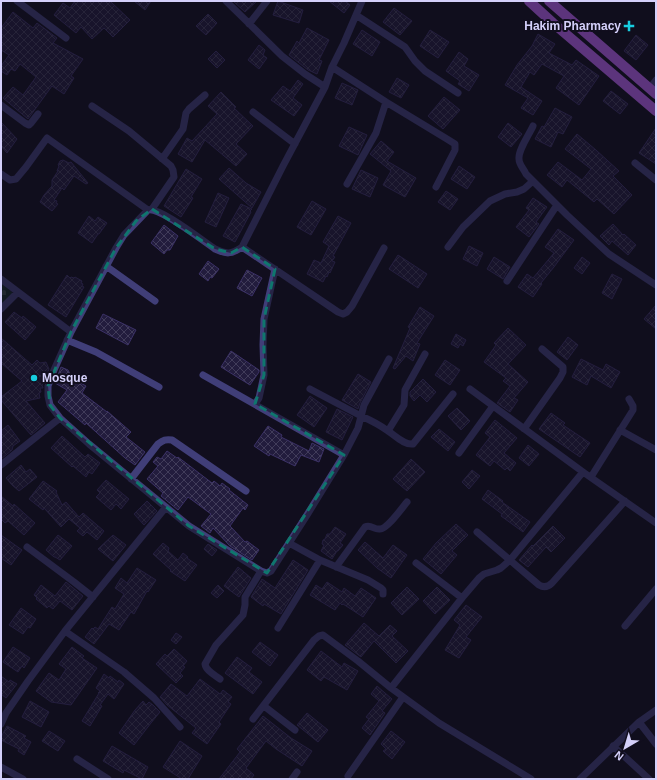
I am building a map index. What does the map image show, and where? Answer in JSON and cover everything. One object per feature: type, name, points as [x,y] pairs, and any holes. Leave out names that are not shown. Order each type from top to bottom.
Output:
[{"type":"main road","points":[[529,1],[656,111]]},
{"type":"main road","points":[[549,1],[654,88]]},
{"type":"street","points":[[17,1],[66,38]]},
{"type":"street","points":[[226,1],[282,56],[325,87]]},
{"type":"street","points":[[249,24],[267,1]]},
{"type":"street","points":[[1,174],[10,180],[16,179],[47,138],[150,209],[167,215],[215,249],[222,252],[231,253],[236,251],[242,247],[325,87],[332,67],[362,1]]},
{"type":"street","points":[[356,15],[405,47],[425,70],[458,93]]},
{"type":"street","points":[[332,67],[386,102],[448,138],[454,144],[455,150],[436,187]]},
{"type":"street","points":[[162,159],[183,129],[186,113],[205,95]]},
{"type":"street","points":[[347,184],[376,133],[386,102]]},
{"type":"street","points":[[1,105],[29,125],[38,114]]},
{"type":"street","points":[[92,106],[129,131],[171,166],[174,177],[150,209],[124,235],[70,332],[48,386],[50,405],[60,418],[130,479],[189,526],[261,571],[267,573],[271,571],[344,455],[358,428],[364,405],[389,359]]},
{"type":"street","points":[[253,112],[295,144]]},
{"type":"street","points":[[532,126],[520,152],[519,159],[526,174],[609,254],[656,285]]},
{"type":"street","points":[[635,163],[656,180]]},
{"type":"street","points":[[448,247],[463,227],[490,201],[505,194],[524,189],[533,181]]},
{"type":"street","points":[[507,282],[557,205]]},
{"type":"street","points":[[242,247],[343,314],[352,306],[384,248]]},
{"type":"street","points":[[106,266],[155,301]]},
{"type":"street","points":[[255,404],[259,398],[264,375],[264,319],[275,269]]},
{"type":"street","points":[[1,279],[70,332]]},
{"type":"street","points":[[1,309],[18,292]]},
{"type":"street","points":[[67,340],[96,352],[159,387]]},
{"type":"street","points":[[524,429],[563,372],[563,367],[542,349]]},
{"type":"street","points":[[388,431],[404,404],[405,390],[425,354]]},
{"type":"street","points":[[204,375],[344,455]]},
{"type":"street","points":[[310,389],[368,419],[410,444],[413,444],[453,394]]},
{"type":"street","points":[[470,389],[583,472],[656,523]]},
{"type":"street","points":[[591,477],[633,410],[633,406],[629,399]]},
{"type":"street","points":[[459,453],[493,406]]},
{"type":"street","points":[[1,464],[60,418]]},
{"type":"street","points":[[620,430],[656,450]]},
{"type":"street","points":[[130,479],[158,444],[166,439],[172,440],[246,490]]},
{"type":"street","points":[[391,688],[479,578],[484,574],[501,568],[510,560],[583,472]]},
{"type":"street","points":[[477,532],[539,585],[542,587],[549,586],[625,501]]},
{"type":"street","points":[[336,567],[365,527],[369,526],[378,529],[384,528],[408,502]]},
{"type":"street","points":[[1,724],[6,713],[28,681],[65,631],[166,507]]},
{"type":"street","points":[[289,543],[320,560],[368,580],[383,590],[383,594]]},
{"type":"street","points":[[27,547],[92,597]]},
{"type":"street","points":[[278,628],[320,560]]},
{"type":"street","points":[[416,563],[462,598]]},
{"type":"street","points":[[220,678],[209,670],[205,664],[216,645],[243,615],[245,597],[261,571]]},
{"type":"street","points":[[625,626],[656,589]]},
{"type":"street","points":[[65,631],[124,672],[154,698],[180,728]]},
{"type":"street","points":[[253,719],[314,640],[323,635],[439,723],[531,779]]},
{"type":"street","points":[[348,776],[403,697]]},
{"type":"street","points":[[264,706],[295,730]]},
{"type":"street","points":[[580,779],[639,722],[656,710]]},
{"type":"street","points":[[639,722],[656,744]]},
{"type":"street","points":[[613,746],[649,779]]},
{"type":"street","points":[[77,759],[108,779]]},
{"type":"street","points":[[1,767],[23,779]]},
{"type":"street","points":[[292,779],[297,772]]},
{"type":"highlighted area","points":[[152,209],[215,249],[231,253],[242,247],[275,269],[264,319],[264,375],[255,404],[344,455],[267,573],[189,526],[60,418],[50,405],[48,386],[71,332],[116,248],[136,221]]},
{"type":"green space","points":[[1,283],[13,293],[1,305]]},
{"type":"building","points":[[75,1],[110,1],[130,20],[113,37],[104,28],[92,39],[81,27],[76,33],[54,15],[63,3],[70,8]]},
{"type":"building","points":[[134,1],[151,1],[145,10]]},
{"type":"building","points":[[233,1],[257,1],[245,12]]},
{"type":"building","points":[[278,1],[303,10],[299,23],[273,15]]},
{"type":"building","points":[[329,1],[345,1],[350,5],[344,13]]},
{"type":"building","points":[[394,8],[412,21],[400,35],[383,22]]},
{"type":"building","points":[[13,12],[33,28],[37,23],[57,38],[53,43],[83,59],[71,76],[74,78],[64,94],[52,86],[28,119],[3,98],[13,87],[23,95],[36,77],[20,64],[15,71],[11,69],[7,75],[1,71],[1,66],[9,55],[1,50],[1,28]]},
{"type":"building","points":[[208,14],[217,23],[206,35],[196,26]]},
{"type":"building","points":[[307,28],[329,40],[319,60],[322,61],[317,74],[308,70],[289,55],[297,41],[299,43]]},
{"type":"building","points":[[362,30],[380,42],[372,56],[353,44]]},
{"type":"building","points":[[430,30],[449,42],[438,58],[420,46]]},
{"type":"building","points":[[538,34],[555,44],[549,53],[572,65],[576,60],[599,76],[579,105],[556,88],[564,76],[542,64],[534,75],[530,72],[521,87],[542,101],[533,115],[521,108],[528,98],[505,85],[517,65],[532,46]]},
{"type":"building","points":[[636,35],[648,45],[636,60],[624,51]]},
{"type":"building","points":[[259,45],[265,50],[263,55],[267,58],[259,69],[248,60]]},
{"type":"building","points":[[216,51],[225,60],[217,68],[208,59]]},
{"type":"building","points":[[459,52],[468,59],[464,66],[479,75],[469,91],[458,84],[460,81],[446,71]]},
{"type":"building","points":[[397,78],[409,85],[401,98],[389,92]]},
{"type":"building","points":[[298,80],[303,84],[293,98],[302,105],[294,116],[271,100],[283,86],[290,91]]},
{"type":"building","points":[[342,83],[358,90],[352,105],[335,98]]},
{"type":"building","points":[[611,91],[628,104],[620,114],[603,101]]},
{"type":"building","points":[[221,92],[236,107],[234,108],[253,126],[236,144],[247,154],[236,166],[205,140],[192,162],[178,154],[187,138],[192,141],[217,114],[208,106]]},
{"type":"building","points":[[444,97],[460,110],[443,129],[428,116]]},
{"type":"building","points":[[555,108],[572,117],[563,134],[558,132],[551,147],[535,139]]},
{"type":"building","points":[[1,122],[17,139],[7,153],[1,146]]},
{"type":"building","points":[[508,123],[522,134],[511,147],[498,137]]},
{"type":"building","points":[[349,127],[367,135],[358,155],[339,146]]},
{"type":"building","points":[[656,128],[656,164],[639,153]]},
{"type":"building","points":[[577,134],[619,171],[613,176],[632,195],[614,214],[597,199],[594,202],[567,180],[562,187],[547,175],[558,162],[582,180],[591,169],[565,149]]},
{"type":"building","points":[[381,141],[394,152],[387,161],[416,178],[405,197],[383,185],[391,171],[370,154]]},
{"type":"building","points":[[63,160],[69,163],[71,162],[88,183],[86,184],[74,176],[64,190],[62,188],[54,200],[57,201],[56,203],[58,204],[52,211],[40,202],[52,186],[52,180],[58,171],[58,165],[60,161]]},
{"type":"building","points":[[459,166],[475,177],[467,189],[451,179]]},
{"type":"building","points":[[229,168],[246,183],[261,192],[252,208],[219,179]]},
{"type":"building","points":[[186,169],[202,179],[191,197],[193,198],[181,217],[164,206]]},
{"type":"building","points":[[361,170],[378,178],[370,197],[352,189]]},
{"type":"building","points":[[446,191],[458,199],[450,210],[438,202]]},
{"type":"building","points":[[218,193],[229,198],[216,227],[205,222]]},
{"type":"building","points":[[533,198],[547,207],[536,222],[539,224],[529,237],[516,227],[529,210],[526,208]]},
{"type":"building","points":[[312,201],[326,209],[311,235],[297,227]]},
{"type":"building","points":[[241,204],[252,209],[235,242],[223,236]]},
{"type":"building","points":[[89,216],[95,221],[98,217],[107,223],[92,243],[78,233]]},
{"type":"building","points":[[338,216],[351,223],[333,256],[335,257],[332,261],[335,262],[330,273],[329,272],[323,282],[307,274],[314,260],[321,263],[329,246],[323,242]]},
{"type":"building","points":[[613,224],[623,235],[624,234],[636,245],[628,255],[612,241],[609,245],[600,236]]},
{"type":"building","points":[[164,225],[178,236],[170,250],[167,250],[164,254],[151,243]]},
{"type":"building","points":[[558,229],[574,240],[541,283],[542,284],[533,297],[518,287],[527,274],[533,278],[554,253],[545,247]]},
{"type":"building","points":[[469,246],[483,253],[477,266],[463,259]]},
{"type":"building","points":[[398,255],[427,274],[418,288],[389,269]]},
{"type":"building","points":[[494,257],[510,267],[503,279],[487,269]]},
{"type":"building","points":[[582,257],[590,263],[582,274],[574,268]]},
{"type":"building","points":[[208,261],[219,269],[212,278],[210,277],[208,281],[199,274]]},
{"type":"building","points":[[247,270],[262,278],[252,296],[237,288]]},
{"type":"building","points":[[612,274],[622,279],[612,299],[602,293]]},
{"type":"building","points":[[67,275],[70,278],[75,277],[82,281],[82,286],[84,287],[66,317],[48,305]]},
{"type":"building","points":[[656,305],[656,329],[644,319]]},
{"type":"building","points":[[420,307],[434,316],[417,343],[420,344],[413,361],[406,356],[395,369],[393,368],[410,328],[408,327]]},
{"type":"building","points":[[14,312],[22,318],[23,316],[36,327],[25,340],[5,322]]},
{"type":"building","points":[[103,314],[136,330],[128,345],[96,328]]},
{"type":"building","points":[[508,328],[526,345],[508,364],[528,382],[514,398],[518,400],[510,412],[497,403],[510,386],[503,381],[506,378],[484,362],[496,345],[494,343]]},
{"type":"building","points":[[456,334],[466,340],[463,346],[460,344],[458,348],[451,344]]},
{"type":"building","points":[[568,337],[578,345],[567,360],[557,352]]},
{"type":"building","points":[[1,338],[32,365],[37,360],[40,363],[46,362],[49,369],[42,385],[43,388],[40,388],[40,398],[26,401],[45,423],[31,435],[1,400],[1,397],[22,381],[1,363]]},
{"type":"building","points":[[231,351],[259,370],[250,385],[221,367]]},
{"type":"building","points":[[581,359],[603,370],[606,364],[620,372],[611,388],[591,376],[587,385],[572,377]]},
{"type":"building","points":[[445,360],[460,370],[450,385],[435,375]]},
{"type":"building","points":[[61,367],[68,370],[72,378],[86,386],[82,393],[107,411],[131,432],[126,437],[145,452],[135,465],[86,423],[85,425],[58,402],[67,390],[55,383]]},
{"type":"building","points":[[358,374],[371,382],[358,409],[342,400]]},
{"type":"building","points":[[423,379],[436,392],[427,402],[420,395],[414,401],[410,396],[410,392]]},
{"type":"building","points":[[310,396],[327,408],[314,427],[297,415]]},
{"type":"building","points":[[457,408],[470,421],[461,430],[448,416]]},
{"type":"building","points":[[337,409],[353,417],[342,440],[326,432]]},
{"type":"building","points":[[551,413],[565,423],[563,425],[590,443],[580,457],[539,429]]},
{"type":"building","points":[[495,420],[517,438],[504,453],[516,463],[510,471],[507,468],[505,470],[494,461],[490,466],[476,455],[490,437],[485,433]]},
{"type":"building","points":[[8,425],[20,441],[1,459],[1,431]]},
{"type":"building","points":[[268,426],[282,435],[281,437],[309,451],[312,443],[324,449],[319,462],[301,455],[295,466],[270,454],[269,456],[254,446]]},
{"type":"building","points":[[439,429],[455,442],[448,451],[431,437]]},
{"type":"building","points":[[62,436],[85,457],[88,454],[100,463],[92,474],[89,472],[86,477],[73,466],[72,467],[51,448]]},
{"type":"building","points":[[528,445],[539,454],[529,466],[519,458]]},
{"type":"building","points":[[167,451],[177,458],[178,457],[212,483],[214,481],[220,486],[222,483],[248,505],[245,510],[243,508],[230,526],[245,542],[247,541],[259,550],[252,560],[230,546],[213,528],[210,533],[201,526],[211,514],[188,497],[178,510],[161,496],[163,493],[147,479],[158,466],[153,462],[157,457],[161,459]]},
{"type":"building","points":[[411,459],[425,472],[407,491],[393,479]]},
{"type":"building","points":[[21,465],[26,472],[30,469],[37,477],[19,491],[6,478]]},
{"type":"building","points":[[472,470],[480,476],[469,489],[462,482]]},
{"type":"building","points":[[106,480],[129,499],[121,509],[116,504],[111,510],[96,497],[100,493],[97,490]]},
{"type":"building","points":[[43,481],[57,491],[56,492],[62,505],[66,502],[79,517],[83,513],[104,531],[97,540],[87,532],[83,536],[77,531],[80,528],[69,519],[61,527],[44,508],[43,510],[29,499]]},
{"type":"building","points":[[488,490],[530,522],[523,532],[501,516],[502,514],[482,499]]},
{"type":"building","points":[[1,496],[13,506],[14,504],[35,523],[24,535],[8,521],[5,523],[1,519]]},
{"type":"building","points":[[147,501],[157,511],[144,525],[134,514]]},
{"type":"building","points":[[456,524],[468,535],[452,551],[457,555],[441,574],[423,559],[436,543]]},
{"type":"building","points":[[553,526],[565,538],[551,552],[546,547],[528,567],[519,560],[532,545],[533,546]]},
{"type":"building","points":[[335,527],[346,534],[340,543],[343,545],[332,559],[321,551],[324,545],[322,544],[323,540]]},
{"type":"building","points":[[1,535],[22,550],[11,565],[1,558]]},
{"type":"building","points":[[58,535],[72,546],[60,560],[46,550]]},
{"type":"building","points":[[113,535],[126,545],[113,561],[98,549]]},
{"type":"building","points":[[365,542],[383,558],[393,545],[407,555],[391,578],[377,568],[358,550]]},
{"type":"building","points":[[163,543],[169,548],[168,551],[178,560],[183,553],[197,565],[185,581],[170,571],[171,570],[153,554]]},
{"type":"building","points":[[208,544],[217,550],[212,556],[204,549]]},
{"type":"building","points":[[293,560],[308,570],[281,614],[264,604],[263,606],[251,597],[262,579],[275,588]]},
{"type":"building","points":[[238,567],[251,578],[239,597],[224,586]]},
{"type":"building","points":[[137,568],[156,580],[148,592],[147,591],[134,614],[131,612],[119,630],[109,624],[94,644],[85,637],[92,628],[93,629],[95,627],[98,629],[112,607],[115,609],[124,594],[115,588],[121,578],[127,583]]},
{"type":"building","points":[[66,582],[83,596],[72,610],[60,601],[53,609],[49,606],[47,608],[36,599],[37,598],[34,595],[41,585],[55,596]]},
{"type":"building","points":[[327,582],[342,592],[344,588],[355,596],[361,588],[376,598],[363,617],[340,603],[335,610],[310,595],[316,585],[322,589]]},
{"type":"building","points":[[218,585],[224,591],[217,598],[211,593]]},
{"type":"building","points":[[407,587],[419,599],[402,615],[391,603]]},
{"type":"building","points":[[437,587],[450,600],[435,614],[423,601]]},
{"type":"building","points":[[466,605],[482,617],[466,637],[471,640],[459,658],[445,650],[460,625],[454,620]]},
{"type":"building","points":[[21,608],[36,619],[30,628],[28,627],[23,634],[9,625]]},
{"type":"building","points":[[364,623],[379,636],[390,625],[397,631],[392,636],[408,651],[396,663],[374,641],[361,657],[345,645]]},
{"type":"building","points":[[176,633],[182,637],[176,644],[171,640]]},
{"type":"building","points":[[260,642],[278,655],[270,666],[252,652]]},
{"type":"building","points":[[13,647],[30,658],[24,668],[22,666],[18,672],[3,662]]},
{"type":"building","points":[[72,647],[84,656],[82,658],[97,668],[71,705],[51,702],[36,691],[49,673],[59,680],[66,669],[59,664]]},
{"type":"building","points":[[174,649],[187,661],[183,666],[185,667],[180,673],[183,676],[176,683],[156,664],[165,654],[167,656]]},
{"type":"building","points":[[321,651],[342,667],[344,663],[358,671],[347,690],[324,677],[321,681],[307,670]]},
{"type":"building","points":[[237,657],[252,668],[249,672],[262,682],[253,694],[225,673]]},
{"type":"building","points":[[104,674],[109,678],[110,676],[118,682],[119,680],[124,684],[114,699],[108,694],[100,705],[102,706],[90,726],[82,721],[100,691],[96,688]]},
{"type":"building","points":[[1,676],[9,682],[10,680],[17,684],[6,698],[1,694]]},
{"type":"building","points":[[200,679],[220,694],[223,690],[232,697],[228,702],[231,704],[219,722],[221,724],[207,744],[192,733],[196,728],[167,705],[160,697],[171,684],[187,696]]},
{"type":"building","points":[[377,686],[392,699],[382,711],[385,713],[370,735],[362,728],[369,719],[366,717],[379,701],[371,694]]},
{"type":"building","points":[[30,701],[49,712],[41,727],[22,717]]},
{"type":"building","points":[[143,701],[146,705],[149,702],[160,712],[134,745],[119,733]]},
{"type":"building","points":[[307,713],[328,730],[318,742],[297,725]]},
{"type":"building","points":[[263,716],[291,738],[312,751],[302,766],[266,741],[246,768],[254,775],[251,779],[219,779],[240,752],[237,749]]},
{"type":"building","points":[[7,726],[26,736],[24,738],[31,742],[24,755],[18,751],[19,749],[1,740]]},
{"type":"building","points":[[49,731],[65,741],[58,751],[42,741]]},
{"type":"building","points":[[391,731],[405,742],[392,759],[383,751],[386,749],[381,744]]},
{"type":"building","points":[[180,741],[202,756],[188,779],[182,779],[163,767]]},
{"type":"building","points":[[112,746],[148,767],[142,779],[124,770],[123,773],[103,761]]},
{"type":"place","name":"Hakim Pharmacy","points":[[629,26]]},
{"type":"place","name":"Mosque","points":[[34,378]]}]
